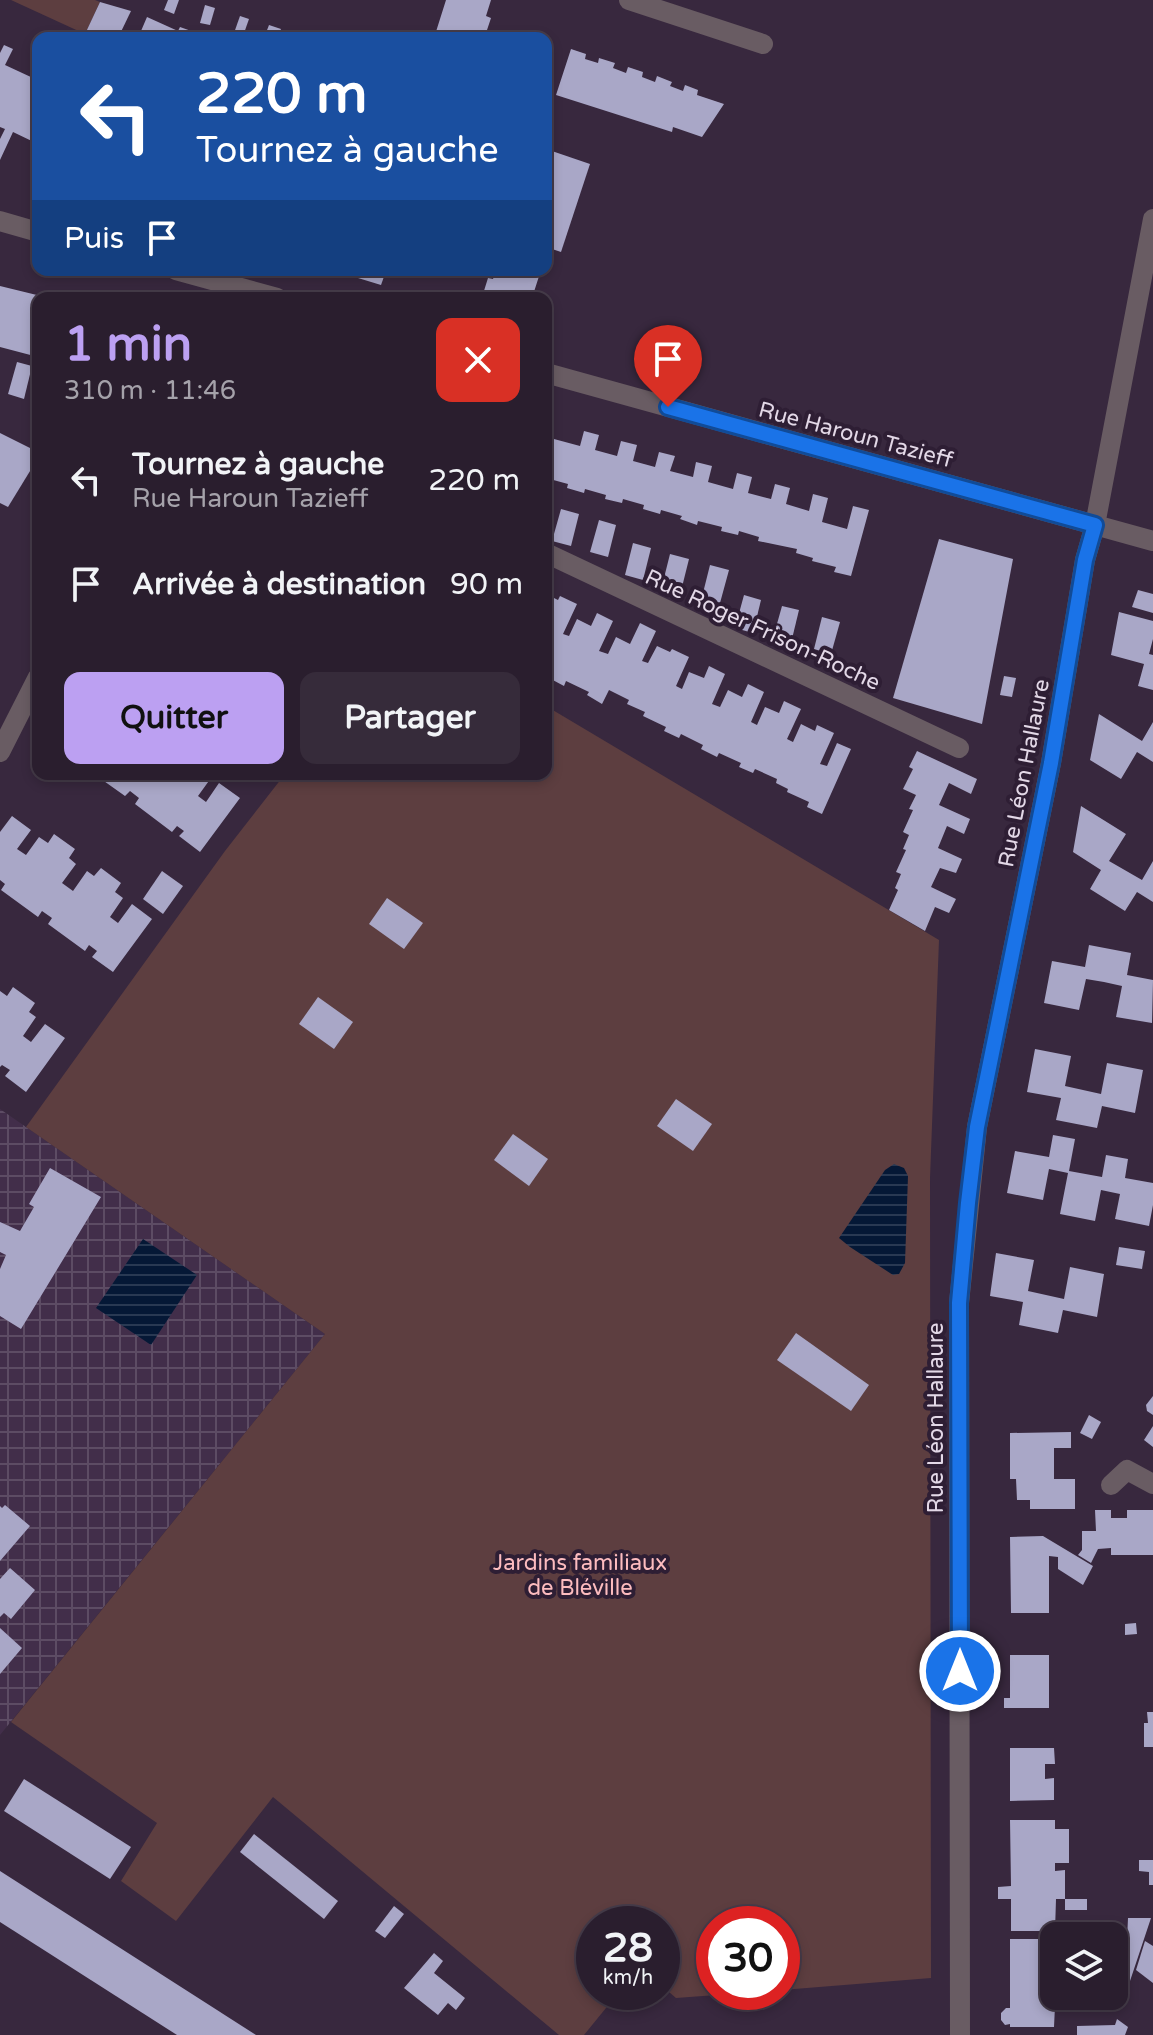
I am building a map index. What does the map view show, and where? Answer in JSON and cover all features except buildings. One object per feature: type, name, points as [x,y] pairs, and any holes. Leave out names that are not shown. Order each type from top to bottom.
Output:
[{"type":"street","points":[[629,0],[763,44]]},
{"type":"street","name":"Rue Léon Hallaure","points":[[960,2035],[960,1289],[977,1127],[1051,763],[1085,560],[1095,525],[1153,219]]},
{"type":"street","points":[[0,221],[32,230]]},
{"type":"street","points":[[189,276],[222,291]]},
{"type":"street","name":"Rue Haroun Tazieff","points":[[552,377],[1153,541]]},
{"type":"street","name":"Rue Roger Frison-Roche","points":[[552,556],[959,748]]},
{"type":"street","points":[[0,752],[32,689]]},
{"type":"street","points":[[1111,1485],[1127,1470],[1153,1484]]},
{"type":"shaded area","points":[[0,1109],[325,1334],[0,1735]]},
{"type":"green space","points":[[11,0],[100,2],[86,32]]},
{"type":"green space","name":"Jardins familiaux de Bléville","points":[[552,710],[939,940],[930,1178],[931,1978],[800,1989],[800,1906],[696,1906],[696,1997],[680,1998],[680,1906],[576,1906],[576,2010],[604,2010],[584,2035],[559,2035],[273,1797],[176,1921],[121,1881],[157,1823],[11,1722],[325,1334],[26,1127],[225,851],[280,780],[552,780]]},
{"type":"water","points":[[894,1164],[904,1168],[908,1176],[905,1263],[899,1274],[893,1275],[839,1238],[885,1170]]},
{"type":"water","points":[[143,1239],[197,1275],[151,1345],[96,1308]]},
{"type":"route","points":[[668,407],[1095,525],[1085,560],[1051,763],[977,1127],[968,1203],[959,1303],[960,1671]]}]
